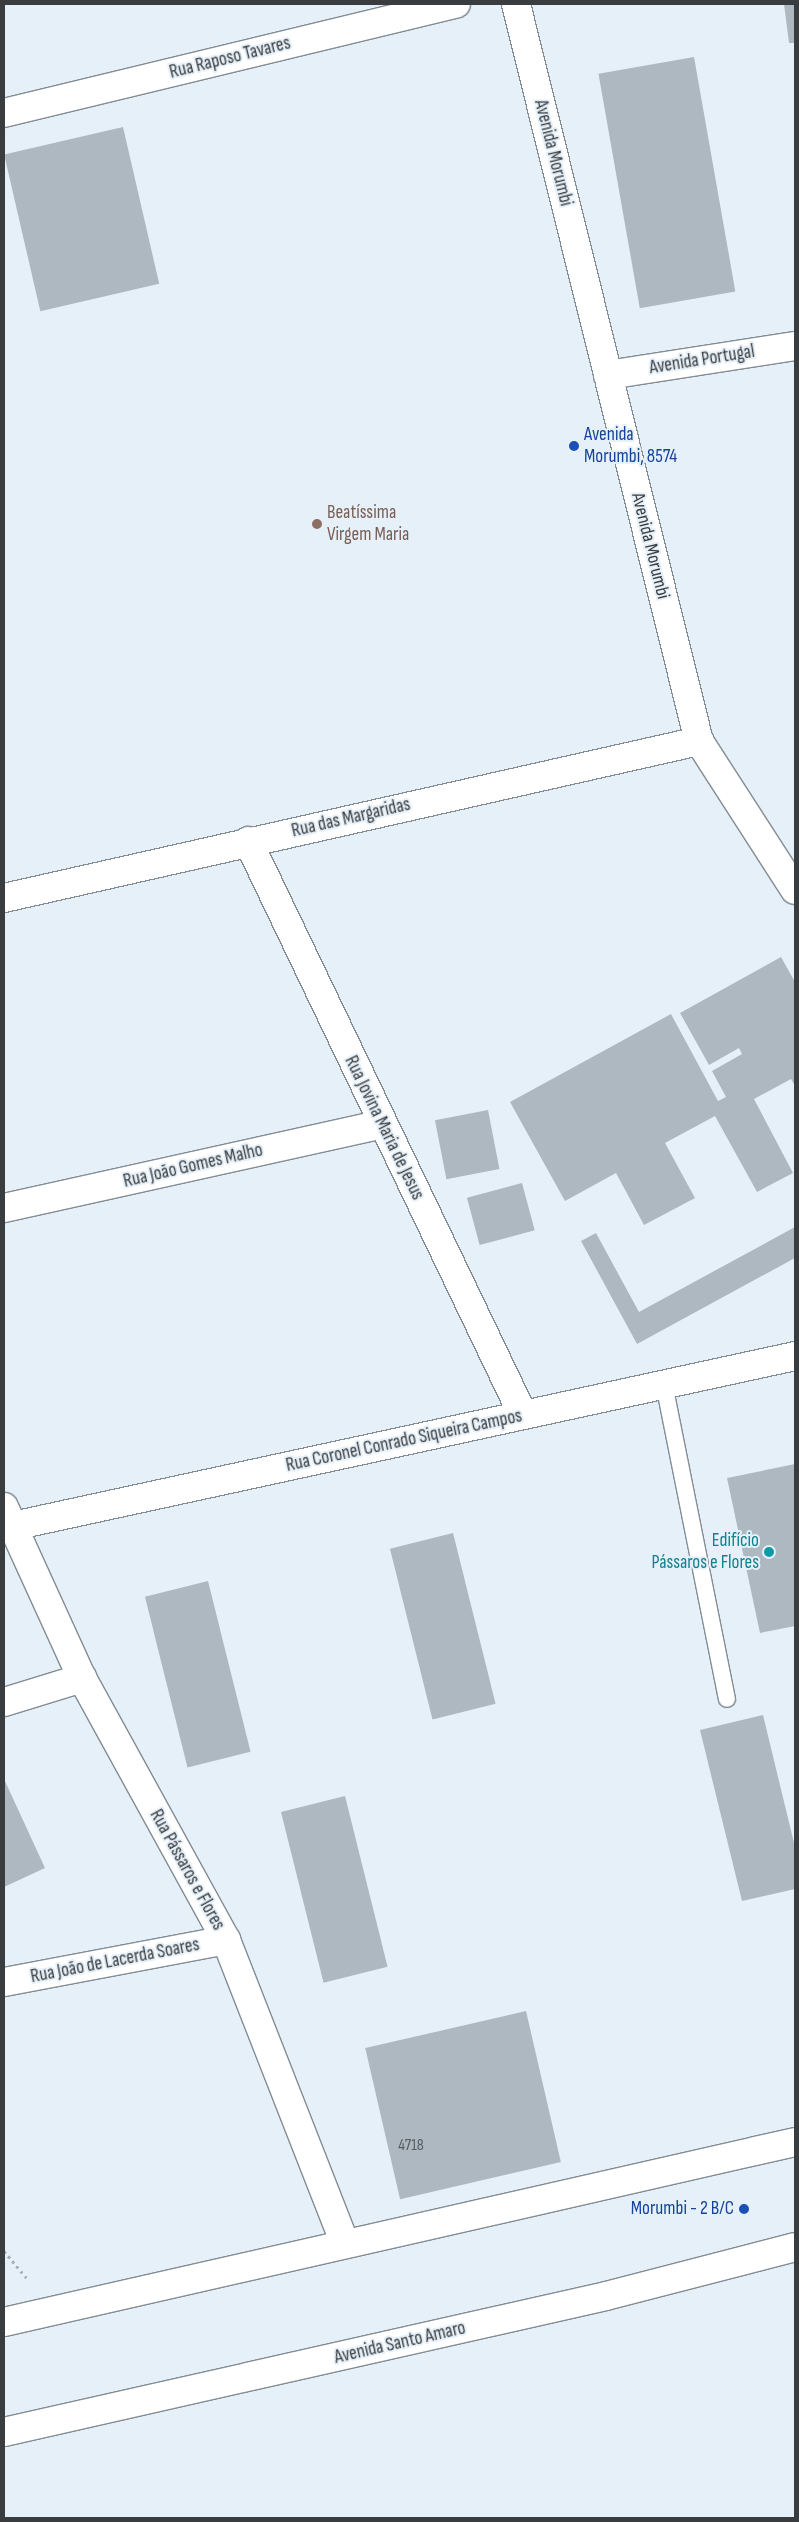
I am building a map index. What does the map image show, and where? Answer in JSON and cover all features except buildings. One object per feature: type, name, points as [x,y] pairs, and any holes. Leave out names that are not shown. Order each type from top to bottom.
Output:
[{"type":"street","name":"Rua Raposo Tavares","points":[[4,113],[456,4]]},
{"type":"street","name":"Avenida Morumbi","points":[[516,4],[698,741],[795,890]]},
{"type":"street","name":"Avenida Portugal","points":[[608,375],[795,346]]},
{"type":"street","name":"Rua das Margaridas","points":[[4,898],[248,841],[698,741]]},
{"type":"street","name":"Rua Jovina Maria de Jesus","points":[[248,841],[523,1415]]},
{"type":"street","name":"Rua João Gomes Malho","points":[[4,1208],[382,1124]]},
{"type":"street","name":"Rua Coronel Conrado Siqueira Campos","points":[[8,1516],[523,1415],[795,1356]]},
{"type":"street","name":"Rua Pássaros e Flores","points":[[8,1516],[82,1678],[226,1940],[345,2244]]},
{"type":"street","points":[[4,1702],[82,1678]]},
{"type":"street","name":"Rua João de Lacerda Soares","points":[[4,1982],[226,1940]]},
{"type":"street","points":[[4,2322],[795,2142]]},
{"type":"street","name":"Avenida Santo Amaro","points":[[4,2432],[587,2300],[795,2247]]},
{"type":"lane","points":[[664,1384],[727,1699]]},
{"type":"path","points":[[4,2250],[33,2286]]},
{"type":"place","name":"Avenida Morumbi, 8574","points":[[574,446]]},
{"type":"place","name":"Beatíssima Virgem Maria","points":[[317,524]]},
{"type":"place","name":"Edifício Pássaros e Flores","points":[[769,1552]]},
{"type":"place","name":"Morumbi - 2 B/C","points":[[744,2209]]}]
